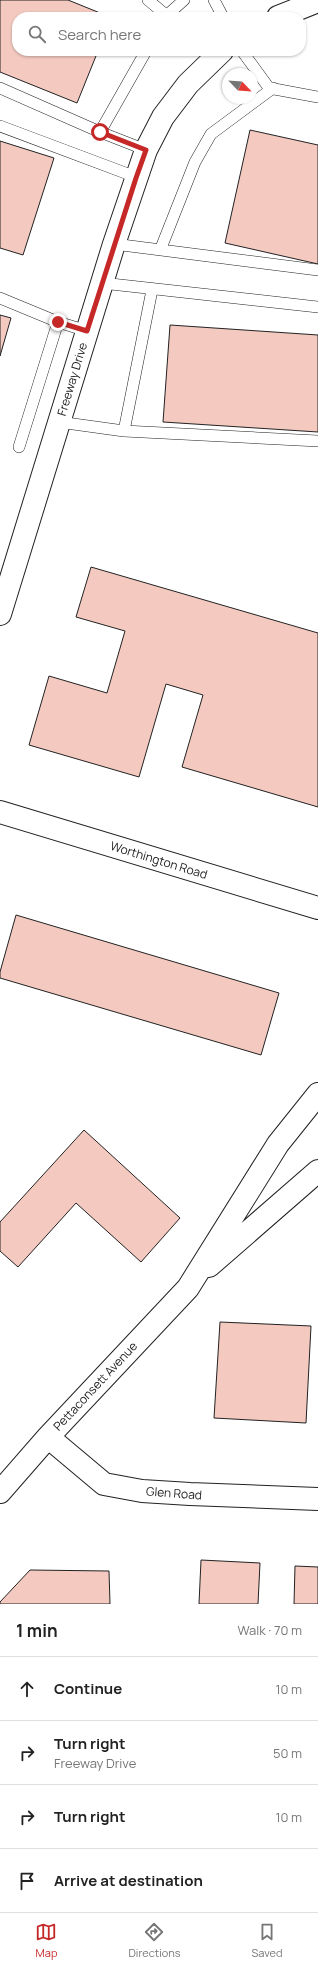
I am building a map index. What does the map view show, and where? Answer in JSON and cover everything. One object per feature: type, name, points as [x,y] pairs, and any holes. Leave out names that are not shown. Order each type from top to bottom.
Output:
[{"type":"street","points":[[290,12],[318,1]]},
{"type":"street","name":"Freeway Drive","points":[[0,614],[114,244],[146,150],[163,117],[188,84],[217,56]]},
{"type":"street","name":"Worthington Road","points":[[0,812],[318,908]]},
{"type":"street","name":"Pettaconsett Avenue","points":[[0,1492],[48,1437],[188,1288],[278,1144],[318,1094]]},
{"type":"street","name":"Pettaconsett Avenue","points":[[191,1281],[318,1171]]},
{"type":"street","name":"Glen Road","points":[[48,1437],[104,1484],[142,1491],[170,1493],[234,1497],[318,1499]]},
{"type":"lane","points":[[148,0],[162,12]]},
{"type":"lane","points":[[170,12],[184,0]]},
{"type":"lane","points":[[214,0],[220,12]]},
{"type":"lane","points":[[100,132],[143,56]]},
{"type":"lane","points":[[246,56],[269,88],[318,97]]},
{"type":"lane","points":[[0,88],[100,132],[146,150]]},
{"type":"lane","points":[[161,248],[195,162],[212,134],[273,88]]},
{"type":"lane","points":[[0,126],[136,178]]},
{"type":"lane","points":[[114,244],[161,248],[318,270]]},
{"type":"lane","points":[[102,283],[152,290],[318,306]]},
{"type":"lane","points":[[124,430],[152,290]]},
{"type":"lane","points":[[0,298],[58,322],[87,331]]},
{"type":"lane","points":[[18,447],[58,322]]},
{"type":"lane","points":[[59,422],[124,430],[318,441]]},
{"type":"building","points":[[0,0],[68,0],[98,12],[12,12],[12,56],[96,56],[77,103],[0,72]]},
{"type":"building","points":[[250,130],[318,145],[318,264],[225,243]]},
{"type":"building","points":[[0,141],[54,158],[23,255],[0,248]]},
{"type":"building","points":[[0,315],[11,318],[0,356]]},
{"type":"building","points":[[170,325],[318,335],[318,432],[163,422]]},
{"type":"building","points":[[91,567],[318,633],[318,807],[182,767],[203,695],[166,684],[139,777],[29,745],[49,676],[107,693],[125,631],[76,617]]},
{"type":"building","points":[[16,915],[279,993],[261,1055],[0,978],[0,972]]},
{"type":"building","points":[[84,1130],[180,1218],[141,1262],[76,1203],[18,1267],[0,1251],[0,1222]]},
{"type":"building","points":[[220,1322],[311,1326],[306,1423],[214,1418]]},
{"type":"building","points":[[201,1560],[260,1563],[258,1604],[199,1604]]},
{"type":"building","points":[[295,1566],[318,1567],[318,1604],[294,1604]]},
{"type":"building","points":[[30,1570],[109,1571],[110,1604],[0,1604],[0,1602]]},
{"type":"route","points":[[58,322],[87,331],[114,244],[146,150],[100,132]]}]
